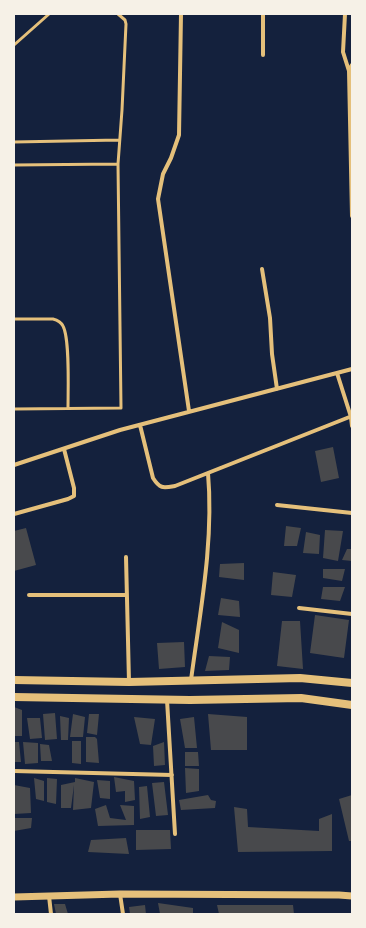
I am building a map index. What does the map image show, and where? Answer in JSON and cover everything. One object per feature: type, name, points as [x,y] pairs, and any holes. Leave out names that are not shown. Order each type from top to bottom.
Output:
[{"type":"main road","points":[[14,680],[129,682],[300,678],[352,683]]},
{"type":"main road","points":[[14,697],[167,699],[301,698],[352,705]]},
{"type":"street","points":[[182,14],[179,134],[171,158],[163,174],[158,199],[189,412]]},
{"type":"street","points":[[263,14],[263,55]]},
{"type":"street","points":[[344,14],[343,52],[349,71],[352,216]]},
{"type":"street","points":[[349,71],[352,65]]},
{"type":"street","points":[[262,269],[270,318],[272,354],[277,389]]},
{"type":"street","points":[[14,465],[140,425],[352,369]]},
{"type":"street","points":[[337,373],[351,417],[352,426]]},
{"type":"street","points":[[140,425],[151,473],[157,484],[162,487],[175,486],[351,417]]},
{"type":"street","points":[[14,514],[74,496],[74,488],[64,449]]},
{"type":"street","points":[[191,680],[209,539],[210,499],[208,473]]},
{"type":"street","points":[[276,505],[352,513]]},
{"type":"street","points":[[126,557],[129,682]]},
{"type":"street","points":[[29,595],[127,595]]},
{"type":"street","points":[[299,608],[352,614]]},
{"type":"street","points":[[167,699],[175,834]]},
{"type":"street","points":[[14,771],[172,774]]},
{"type":"street","points":[[120,894],[123,914]]},
{"type":"street","points":[[14,897],[120,894],[352,896]]},
{"type":"street","points":[[49,896],[50,914]]},
{"type":"lane","points":[[14,45],[49,14]]},
{"type":"lane","points":[[14,409],[121,408],[118,164],[126,24],[125,20],[118,14]]},
{"type":"lane","points":[[14,142],[119,140]]},
{"type":"lane","points":[[14,165],[118,164]]},
{"type":"lane","points":[[14,319],[53,319],[58,320],[62,325],[65,332],[66,345],[68,408]]},
{"type":"building","points":[[333,447],[339,478],[321,482],[315,451]]},
{"type":"building","points":[[286,526],[301,528],[297,546],[284,546]]},
{"type":"building","points":[[26,528],[36,565],[14,571],[14,531]]},
{"type":"building","points":[[325,530],[343,531],[338,561],[323,558]]},
{"type":"building","points":[[306,532],[320,535],[319,554],[303,553]]},
{"type":"building","points":[[347,549],[352,549],[352,561],[342,560]]},
{"type":"building","points":[[244,563],[244,580],[219,577],[220,564]]},
{"type":"building","points":[[323,569],[345,569],[342,581],[323,578]]},
{"type":"building","points":[[273,572],[296,575],[292,597],[271,595]]},
{"type":"building","points":[[323,587],[345,587],[340,601],[321,599]]},
{"type":"building","points":[[221,598],[239,601],[240,617],[218,615]]},
{"type":"building","points":[[315,615],[349,620],[344,658],[310,653]]},
{"type":"building","points":[[282,621],[300,621],[303,669],[277,666]]},
{"type":"building","points":[[222,622],[239,630],[239,653],[218,648]]},
{"type":"building","points":[[184,642],[185,667],[159,669],[157,643]]},
{"type":"building","points":[[209,656],[230,657],[229,670],[205,671]]},
{"type":"building","points":[[14,707],[22,710],[22,736],[14,736]]},
{"type":"building","points":[[55,713],[57,739],[45,740],[43,714]]},
{"type":"building","points":[[73,714],[85,717],[83,737],[70,737]]},
{"type":"building","points":[[89,714],[99,714],[97,735],[87,733]]},
{"type":"building","points":[[208,714],[247,717],[247,750],[211,750]]},
{"type":"building","points":[[60,716],[69,718],[68,740],[61,740]]},
{"type":"building","points":[[134,717],[155,719],[151,745],[140,744]]},
{"type":"building","points":[[194,717],[197,748],[185,748],[180,719]]},
{"type":"building","points":[[27,718],[40,718],[42,738],[30,739]]},
{"type":"building","points":[[86,737],[95,737],[97,739],[99,763],[86,762]]},
{"type":"building","points":[[72,741],[81,741],[81,764],[72,763]]},
{"type":"building","points":[[14,742],[19,742],[21,762],[14,762]]},
{"type":"building","points":[[23,742],[38,743],[38,763],[25,764]]},
{"type":"building","points":[[164,742],[165,765],[154,766],[153,746]]},
{"type":"building","points":[[40,744],[49,745],[52,761],[41,761]]},
{"type":"building","points":[[185,752],[198,752],[199,766],[185,766]]},
{"type":"building","points":[[185,768],[199,769],[199,791],[186,793]]},
{"type":"building","points":[[114,777],[134,781],[135,800],[125,802],[125,791],[116,792]]},
{"type":"building","points":[[34,778],[44,781],[44,801],[36,799]]},
{"type":"building","points":[[47,778],[57,779],[56,804],[47,802]]},
{"type":"building","points":[[75,778],[94,782],[91,808],[73,810],[74,785],[71,808],[61,808],[61,785],[75,782]]},
{"type":"building","points":[[97,780],[110,781],[110,799],[100,798]]},
{"type":"building","points":[[164,782],[168,815],[156,816],[152,783]]},
{"type":"building","points":[[14,785],[30,788],[31,813],[14,814]]},
{"type":"building","points":[[147,786],[150,817],[140,819],[139,787]]},
{"type":"building","points":[[208,795],[211,800],[216,801],[215,808],[181,810],[179,800]]},
{"type":"building","points":[[352,795],[352,841],[349,841],[339,799]]},
{"type":"building","points":[[106,805],[110,818],[126,820],[120,805],[134,806],[134,825],[98,826],[95,809]]},
{"type":"building","points":[[234,807],[247,809],[248,827],[319,831],[319,819],[332,814],[332,851],[238,852]]},
{"type":"building","points":[[14,818],[32,818],[31,828],[14,831]]},
{"type":"building","points":[[136,830],[170,830],[171,849],[136,850]]},
{"type":"building","points":[[126,838],[129,854],[88,852],[91,840]]},
{"type":"building","points":[[158,903],[193,908],[193,914],[160,914]]},
{"type":"building","points":[[54,904],[65,904],[68,914],[56,914]]},
{"type":"building","points":[[145,905],[146,914],[130,914],[129,907]]},
{"type":"building","points":[[217,905],[293,905],[294,914],[219,914]]}]
